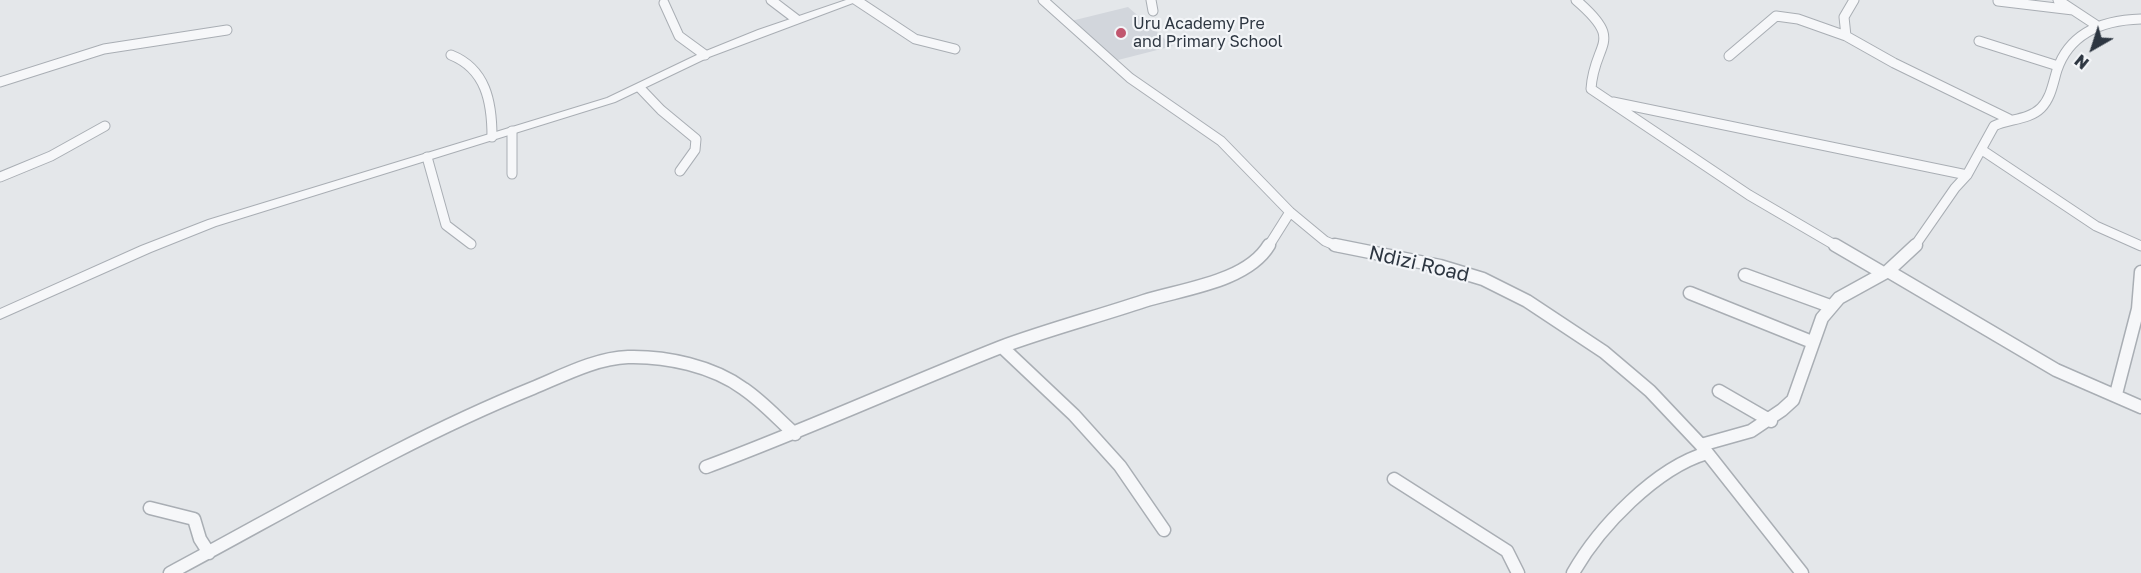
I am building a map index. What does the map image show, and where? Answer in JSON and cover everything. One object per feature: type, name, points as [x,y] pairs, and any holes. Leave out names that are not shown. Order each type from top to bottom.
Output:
[{"type":"street","points":[[771,0],[796,19]]},
{"type":"street","points":[[1,316],[146,249],[212,223],[573,112],[640,88],[705,55],[796,19],[856,0],[915,39],[955,49]]},
{"type":"street","name":"Ndizi Road","points":[[1043,0],[1063,21],[1130,78],[1221,141],[1290,212],[1325,241],[1342,248],[1440,266],[1483,279],[1527,301],[1604,352],[1650,391],[1704,449],[1802,573]]},
{"type":"street","points":[[1151,0],[1152,11]]},
{"type":"street","points":[[1576,0],[1593,16],[1605,35],[1605,48],[1591,84],[1592,89],[1607,100],[1749,195],[2056,370],[2141,406]]},
{"type":"street","points":[[1846,36],[1844,17],[1854,0]]},
{"type":"street","points":[[2058,0],[2096,25]]},
{"type":"street","points":[[1998,1],[2073,10]]},
{"type":"street","points":[[664,3],[679,36],[705,55]]},
{"type":"street","points":[[1729,56],[1776,16],[1798,19],[1846,36],[1894,63],[2009,119]]},
{"type":"street","points":[[1573,573],[1578,562],[1596,542],[1668,471],[1704,449],[1735,438],[1771,421],[1793,400],[1812,342],[1830,306],[1856,287],[1886,272],[1918,243],[1955,188],[1967,175],[1994,126],[2040,108],[2050,95],[2058,66],[2068,48],[2096,25],[2141,19]]},
{"type":"street","points":[[0,82],[87,53],[130,44],[180,39],[227,30]]},
{"type":"street","points":[[1979,41],[2058,66]]},
{"type":"street","points":[[451,55],[464,59],[476,70],[483,84],[490,100],[493,118],[492,137]]},
{"type":"street","points":[[640,88],[661,110],[696,139],[695,150],[680,171]]},
{"type":"street","points":[[1607,100],[1967,175]]},
{"type":"street","points":[[0,177],[51,156],[105,126]]},
{"type":"street","points":[[512,174],[513,131]]},
{"type":"street","points":[[1982,150],[2096,226],[2141,246]]},
{"type":"street","points":[[427,157],[446,225],[471,244]]},
{"type":"street","points":[[706,467],[795,434],[1002,347],[1168,293],[1213,282],[1242,270],[1264,254],[1290,212]]},
{"type":"street","points":[[2116,394],[2138,309],[2141,272]]},
{"type":"street","points":[[1745,275],[1830,306]]},
{"type":"street","points":[[1690,293],[1812,342]]},
{"type":"street","points":[[1002,347],[1074,415],[1113,458],[1164,530]]},
{"type":"street","points":[[170,573],[378,460],[492,403],[624,357],[686,365],[723,376],[741,387],[795,434]]},
{"type":"street","points":[[1719,391],[1771,421]]},
{"type":"street","points":[[1394,479],[1507,551],[1518,573]]},
{"type":"street","points":[[150,508],[194,519],[200,539],[209,553]]},
{"type":"shaded area","name":"Uru Academy Pre and Primary School","points":[[1128,7],[1173,46],[1114,61],[1071,21]]},
{"type":"place","name":"Uru Academy Pre and Primary School","points":[[1121,33]]}]
